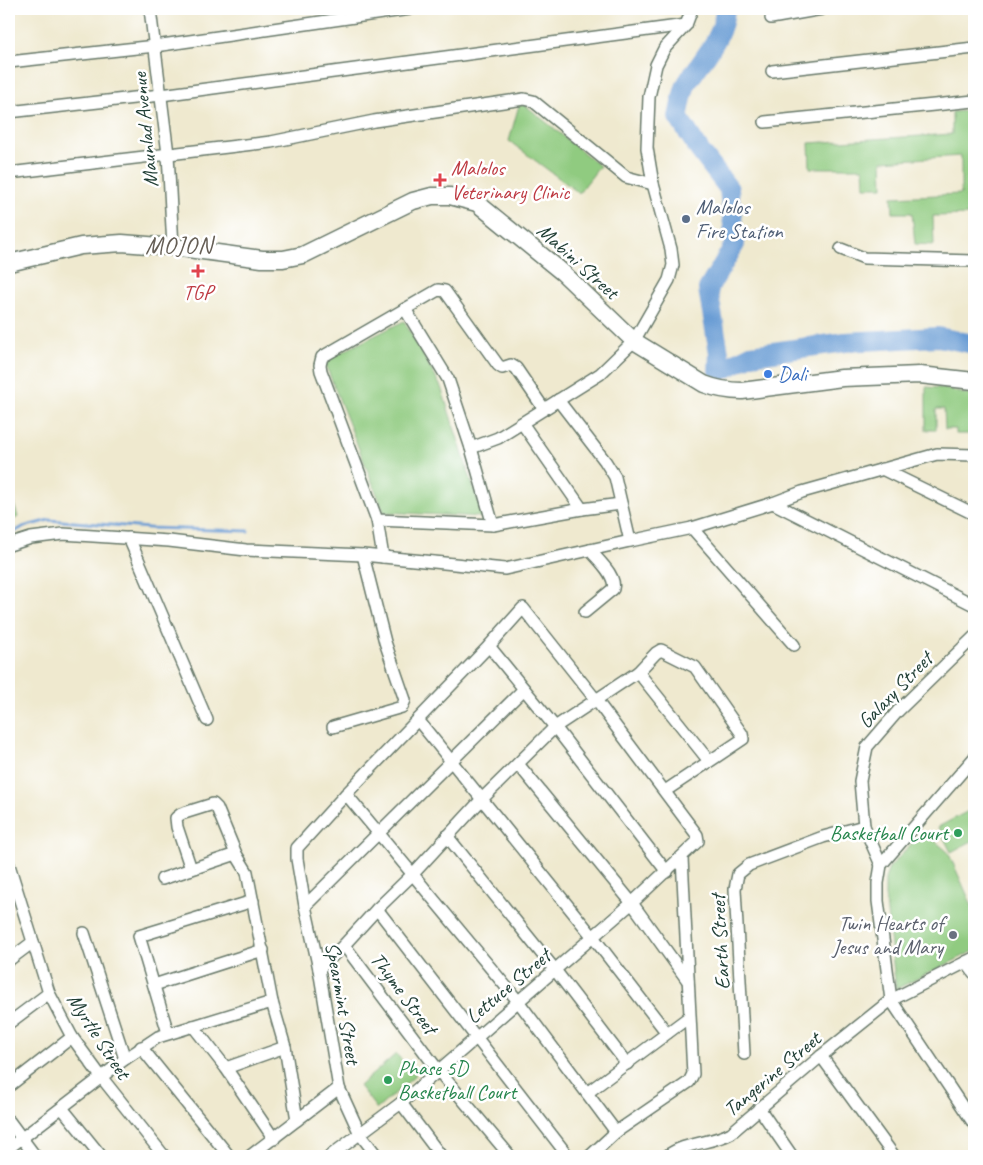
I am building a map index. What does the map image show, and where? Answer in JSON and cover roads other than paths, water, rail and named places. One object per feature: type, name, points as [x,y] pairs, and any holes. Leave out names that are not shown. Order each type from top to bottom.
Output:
[{"type":"main road","name":"Mabini Street","points":[[9,263],[81,246],[122,243],[173,247],[262,259],[284,259],[304,255],[412,200],[432,196],[450,196],[477,203],[562,272],[634,341],[704,384],[726,391],[767,388],[842,378],[920,375],[974,381]]},
{"type":"street","name":"Maunlad Avenue","points":[[150,9],[168,154],[173,247]]},
{"type":"street","points":[[9,62],[155,46],[410,9]]},
{"type":"street","points":[[472,448],[498,438],[600,374],[634,341],[669,280],[673,265],[672,249],[653,184],[647,148],[649,98],[656,65],[664,49],[686,25],[692,9]]},
{"type":"street","points":[[771,18],[822,9]]},
{"type":"street","points":[[9,112],[161,95],[686,25]]},
{"type":"street","points":[[772,71],[974,48]]},
{"type":"street","points":[[9,173],[271,142],[374,121],[524,99],[533,101],[626,177],[653,184]]},
{"type":"street","points":[[765,122],[974,102]]},
{"type":"street","points":[[841,248],[864,258],[974,261]]},
{"type":"street","points":[[383,558],[377,520],[321,370],[320,361],[322,357],[438,290],[445,291],[498,366],[502,368],[513,366],[516,368],[544,409]]},
{"type":"street","points":[[405,309],[448,379],[472,448],[493,525]]},
{"type":"street","points":[[558,400],[615,477],[630,541]]},
{"type":"street","points":[[522,423],[582,510]]},
{"type":"street","points":[[9,545],[31,538],[63,534],[169,540],[246,550],[363,555],[505,569],[692,528],[802,492],[938,454],[974,455]]},
{"type":"street","points":[[882,469],[974,514]]},
{"type":"street","points":[[773,503],[974,605]]},
{"type":"street","points":[[377,520],[493,525],[621,504]]},
{"type":"street","points":[[692,528],[794,644]]},
{"type":"street","points":[[129,538],[206,720]]},
{"type":"street","points":[[585,612],[613,589],[614,586],[612,578],[590,550]]},
{"type":"street","points":[[333,728],[402,707],[405,704],[363,555]]},
{"type":"street","points":[[319,969],[412,875],[483,798],[555,726],[596,700],[638,672],[656,652],[661,650],[695,667],[742,734],[743,739],[665,791],[596,700],[523,608],[489,646],[346,794],[378,834],[412,875],[518,1002],[616,1132]]},
{"type":"street","name":"Galaxy Street","points":[[881,866],[864,826],[860,781],[867,747],[898,711],[974,637]]},
{"type":"street","points":[[489,646],[555,726],[667,872]]},
{"type":"street","points":[[638,672],[709,761]]},
{"type":"street","points":[[305,906],[524,689]]},
{"type":"street","points":[[418,720],[483,798],[667,1033]]},
{"type":"street","points":[[973,762],[881,866],[878,883],[878,901],[891,1000],[974,1124]]},
{"type":"street","points":[[518,764],[632,903],[688,981]]},
{"type":"street","name":"Lettuce Street","points":[[330,1156],[402,1103],[696,845],[698,841],[697,835],[665,791]]},
{"type":"street","name":"Spearmint Street","points":[[346,794],[297,848],[297,858],[319,969],[339,1088],[360,1134],[377,1156]]},
{"type":"street","points":[[191,869],[177,828],[176,818],[181,814],[206,804],[213,804],[217,808],[236,854],[247,872],[272,1002],[285,1047],[297,1120]]},
{"type":"street","name":"Earth Street","points":[[744,1054],[735,890],[738,874],[749,865],[823,837],[864,826]]},
{"type":"street","points":[[447,836],[555,970],[627,1064]]},
{"type":"street","points":[[162,879],[236,854]]},
{"type":"street","points":[[590,1156],[616,1132],[691,1079],[693,1074],[682,858]]},
{"type":"street","name":"Myrtle Street","points":[[9,865],[11,878],[48,993],[72,1038],[164,1156]]},
{"type":"street","points":[[168,1033],[139,936],[253,900]]},
{"type":"street","points":[[377,909],[568,1156]]},
{"type":"street","points":[[84,933],[125,1059]]},
{"type":"street","points":[[9,960],[33,942]]},
{"type":"street","name":"Thyme Street","points":[[344,945],[438,1070],[510,1156]]},
{"type":"street","points":[[154,985],[263,950]]},
{"type":"street","points":[[970,960],[974,973]]},
{"type":"street","name":"Tangerine Street","points":[[667,1156],[687,1152],[731,1133],[821,1056],[891,1000],[970,960]]},
{"type":"street","points":[[9,1023],[48,993]]},
{"type":"street","points":[[9,1148],[125,1059],[158,1037],[272,1002]]},
{"type":"street","points":[[587,1092],[689,1017]]},
{"type":"street","points":[[193,1026],[226,1068],[274,1139]]},
{"type":"street","points":[[9,1086],[72,1038]]},
{"type":"street","points":[[226,1068],[285,1047]]},
{"type":"street","points":[[141,1048],[229,1156]]},
{"type":"street","points":[[821,1056],[894,1156]]},
{"type":"street","points":[[250,1156],[339,1088]]},
{"type":"street","points":[[402,1103],[441,1156]]},
{"type":"street","points":[[62,1108],[100,1156]]},
{"type":"street","points":[[759,1108],[792,1156]]},
{"type":"street","points":[[9,1121],[35,1156]]},
{"type":"waterway","points":[[725,9],[724,20],[716,39],[685,87],[678,117],[700,151],[729,189],[735,244],[708,289],[719,353],[718,372],[751,355],[845,342],[938,337],[974,344]]},
{"type":"waterway","points":[[9,535],[23,527],[49,520],[149,528],[248,531]]},
{"type":"place","name":"Malolos Veterinary Clinic","points":[[440,180]]},
{"type":"place","name":"Malolos Fire Station","points":[[686,219]]},
{"type":"place","name":"TGP","points":[[198,271]]},
{"type":"place","name":"Dali","points":[[768,374]]},
{"type":"place","name":"Basketball Court","points":[[958,833]]},
{"type":"place","name":"Twin Hearts of Jesus and Mary","points":[[953,935]]},
{"type":"place","name":"Phase 5D Basketball Court","points":[[388,1080]]},
{"type":"district","name":"MOJON","points":[[179,245]]}]
